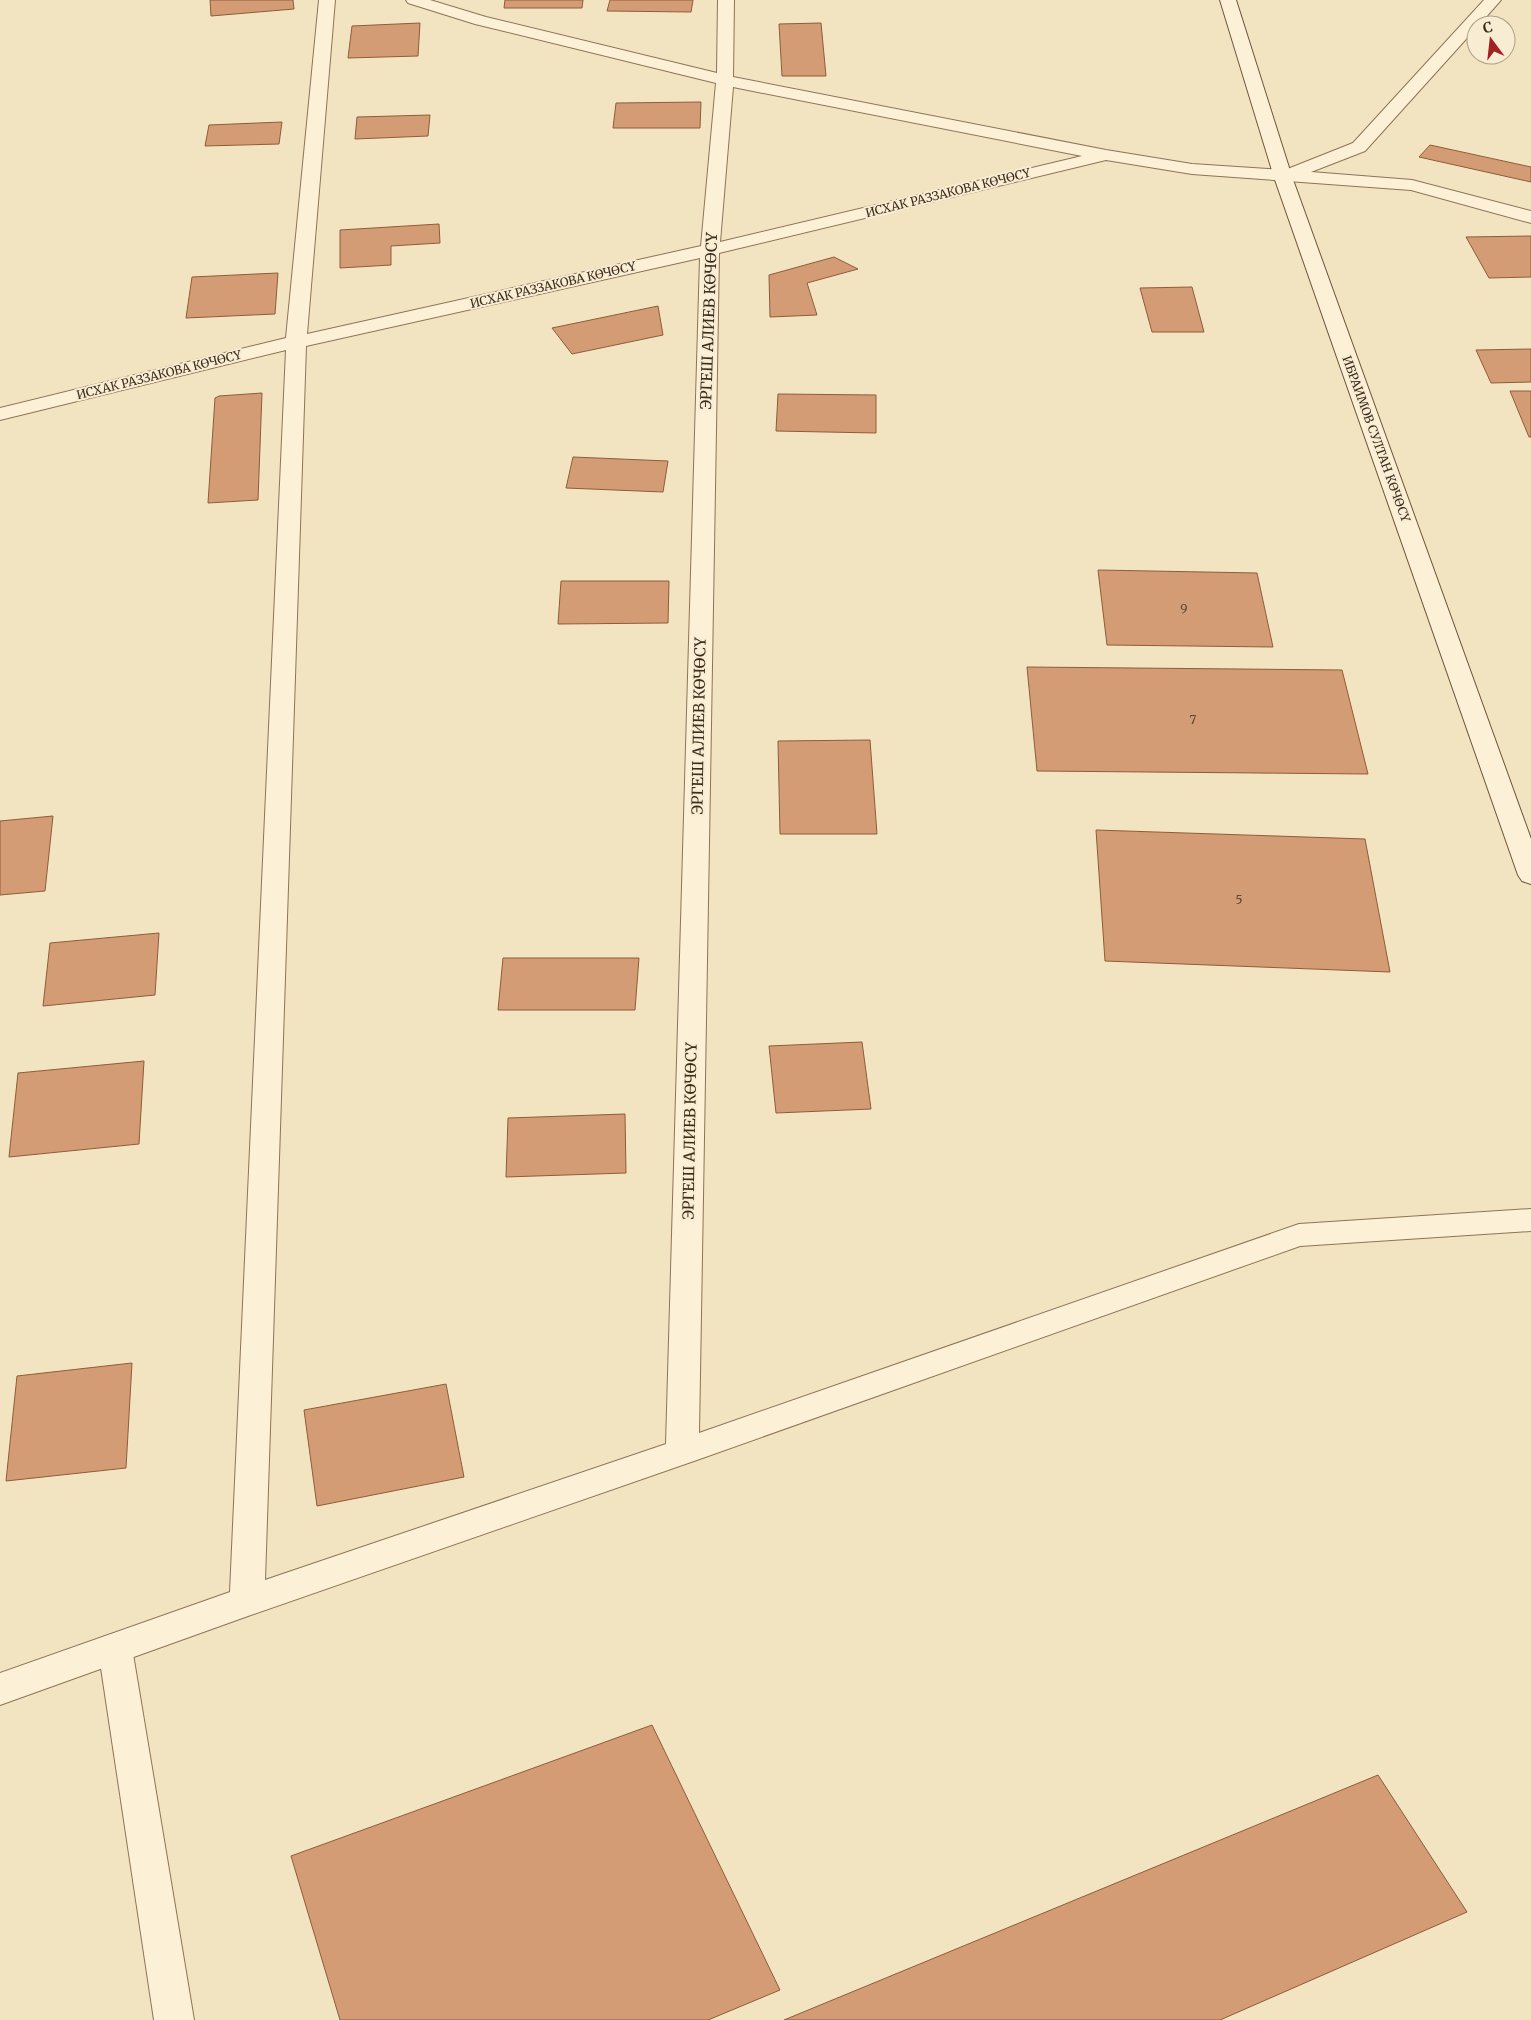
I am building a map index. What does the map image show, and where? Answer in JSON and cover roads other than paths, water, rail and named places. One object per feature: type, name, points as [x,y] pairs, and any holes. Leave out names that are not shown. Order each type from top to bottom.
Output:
[{"type":"street","points":[[247,1601],[296,342],[327,0]]},
{"type":"street","points":[[414,0],[481,22],[725,80],[1106,155],[1192,169],[1412,185],[1531,217]]},
{"type":"street","name":"ЭРГЕШ АЛИЕВ КӨЧӨСҮ","points":[[682,1452],[710,250],[725,80],[726,0]]},
{"type":"street","name":"ИБРАИМОВ СУЛТАН КӨЧӨСҮ","points":[[1228,0],[1283,177],[1531,875]]},
{"type":"street","points":[[1283,177],[1359,147],[1493,0]]},
{"type":"street","name":"ИСХАК РАЗЗАКОВА КӨЧӨСҮ","points":[[0,414],[296,342],[710,250],[1106,155]]},
{"type":"street","points":[[0,1689],[247,1601],[682,1452],[1300,1235],[1531,1220]]},
{"type":"street","points":[[114,1648],[174,2020]]}]
